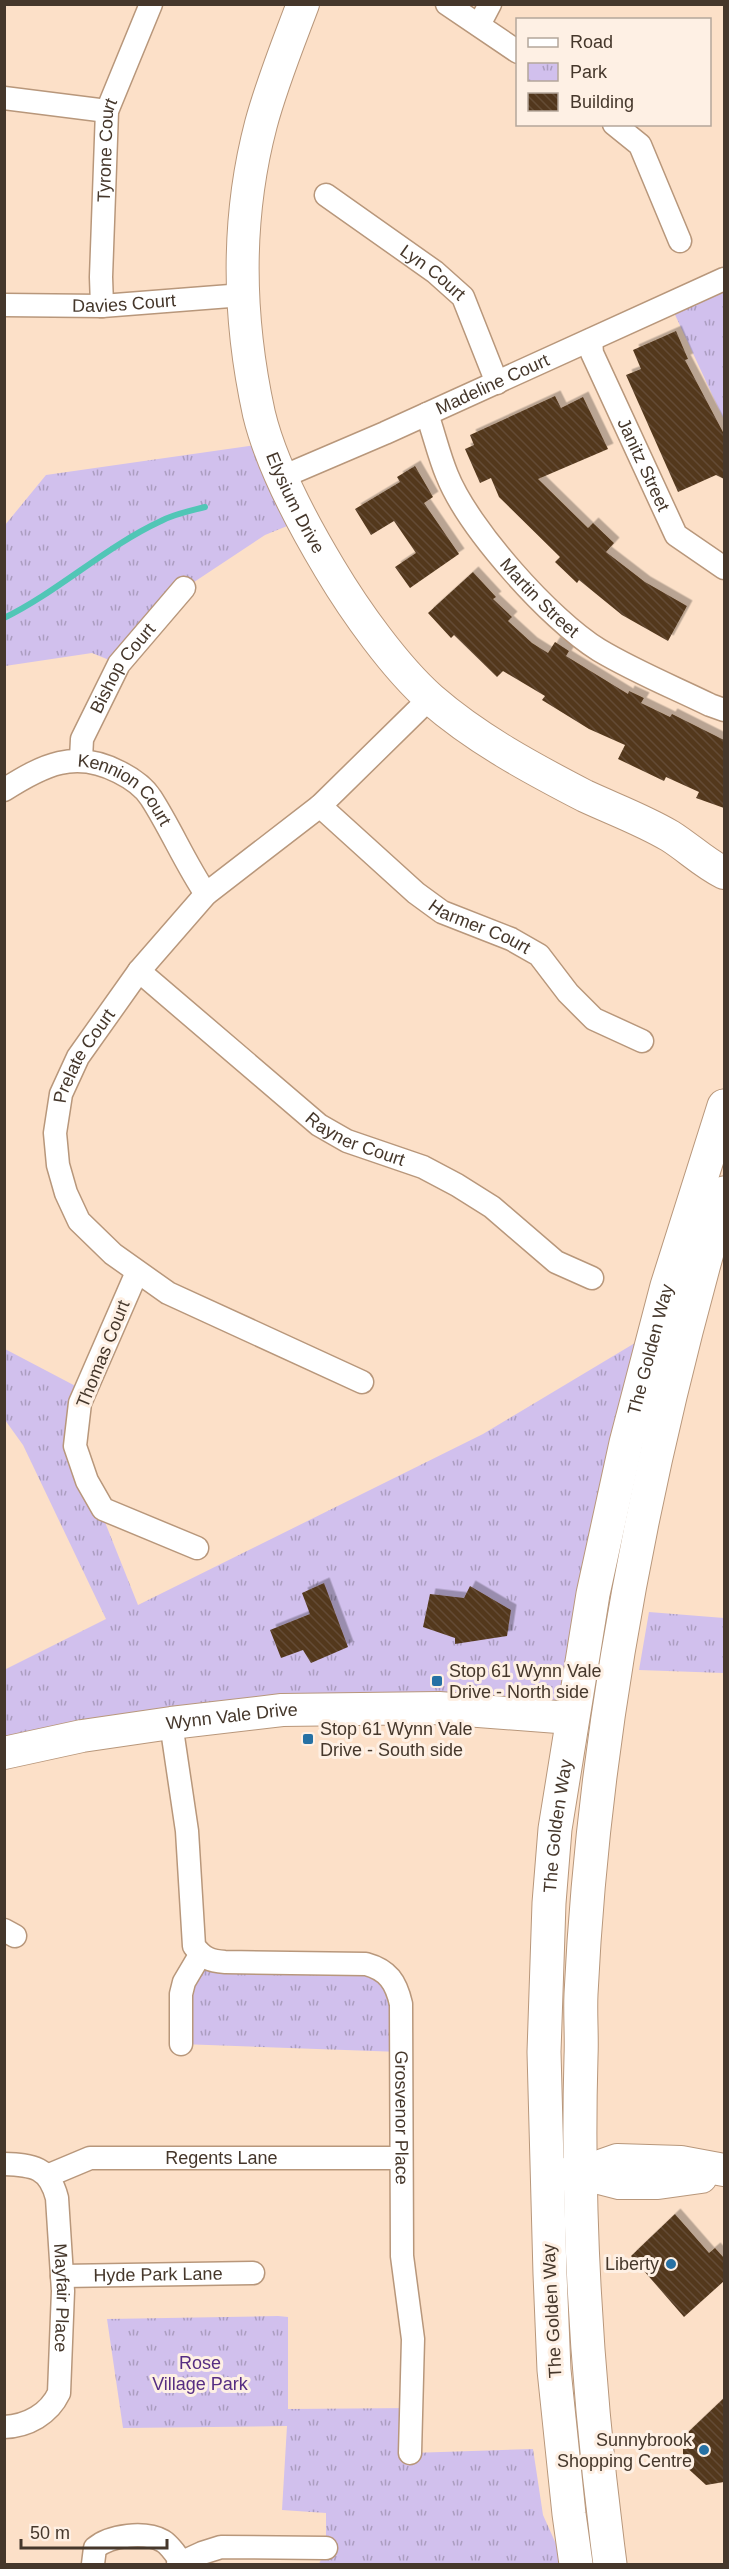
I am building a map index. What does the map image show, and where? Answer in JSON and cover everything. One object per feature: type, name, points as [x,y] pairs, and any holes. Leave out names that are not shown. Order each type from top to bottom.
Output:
[{"type":"main road","name":"The Golden Way","points":[[576,2565],[554,2370],[544,2052],[549,1903],[555,1829],[571,1718],[595,1583],[631,1423],[674,1264],[724,1106]]},
{"type":"main road","name":"The Golden Way","points":[[610,2565],[594,2442],[587,2352],[581,2234],[581,1995],[612,1683],[637,1542],[665,1416],[724,1193]]},
{"type":"main road","points":[[603,1756],[591,1735],[571,1718],[593,1703],[612,1683]]},
{"type":"street","name":"Tyrone Court","points":[[102,306],[107,111],[151,4]]},
{"type":"street","name":"Elysium Drive","points":[[303,4],[281,61],[261,125],[246,199],[242,243],[243,296],[260,416],[282,477],[305,528],[347,597],[389,652],[430,698],[499,749],[584,795],[669,836],[710,866],[724,873]]},
{"type":"street","points":[[447,4],[516,51]]},
{"type":"street","points":[[478,25],[490,4]]},
{"type":"street","points":[[4,98],[107,111]]},
{"type":"street","points":[[616,126],[640,145],[680,241]]},
{"type":"street","name":"Lyn Court","points":[[326,195],[435,272],[463,297],[497,383]]},
{"type":"street","name":"Madeline Court","points":[[282,477],[591,340],[699,284],[724,279]]},
{"type":"street","name":"Davies Court","points":[[4,305],[102,306],[243,296]]},
{"type":"street","name":"Janitz Street","points":[[591,340],[592,353],[676,536],[724,568]]},
{"type":"street","name":"Martin Street","points":[[427,414],[447,476],[466,512],[519,579],[575,632],[599,650],[724,710]]},
{"type":"street","name":"Bishop Court","points":[[81,759],[82,739],[119,664],[184,588]]},
{"type":"street","name":"Prelate Court","points":[[362,1382],[168,1293],[137,1272],[95,1238],[79,1221],[66,1193],[58,1165],[55,1134],[60,1094],[78,1057],[139,971],[206,894],[320,806],[430,698]]},
{"type":"street","name":"Kennion Court","points":[[4,790],[21,779],[57,763],[81,759],[113,769],[132,779],[150,796],[190,870],[206,894]]},
{"type":"street","name":"Harmer Court","points":[[320,806],[416,893],[442,912],[511,939],[539,956],[568,993],[594,1018],[642,1041]]},
{"type":"street","name":"Elysium Drive","points":[[669,836],[724,850]]},
{"type":"street","name":"Rayner Court","points":[[139,971],[319,1125],[347,1141],[423,1167],[457,1185],[492,1207],[556,1262],[592,1278]]},
{"type":"street","name":"Thomas Court","points":[[137,1272],[80,1403],[75,1446],[87,1481],[103,1509],[197,1548]]},
{"type":"street","name":"Wynn Vale Drive","points":[[4,1753],[82,1736],[282,1710],[439,1708],[571,1718]]},
{"type":"street","points":[[171,1723],[187,1831],[194,1946],[200,1955],[184,1982],[181,1994],[181,2044]]},
{"type":"street","name":"Grosvenor Place","points":[[200,1955],[209,1961],[225,1962],[366,1964],[376,1967],[390,1977],[398,1988],[402,2256],[413,2339],[410,2453]]},
{"type":"street","name":"Regents Lane","points":[[47,2176],[90,2158],[401,2158]]},
{"type":"street","points":[[548,2176],[580,2173],[616,2160],[681,2162],[724,2171]]},
{"type":"street","points":[[4,2164],[29,2165],[47,2176]]},
{"type":"street","name":"Mayfair Place","points":[[4,2427],[18,2425],[42,2415],[53,2406],[59,2393],[62,2276],[57,2198],[47,2176]]},
{"type":"street","name":"Hyde Park Lane","points":[[62,2276],[253,2272]]},
{"type":"street","points":[[93,2565],[95,2548],[115,2538],[150,2537],[163,2541],[180,2564],[221,2547],[326,2548]]},
{"type":"green space","points":[[724,266],[724,420],[670,304],[702,289],[697,279]]},
{"type":"green space","points":[[270,443],[302,520],[265,535],[185,588],[119,664],[92,653],[5,666],[5,525],[46,475]]},
{"type":"green space","points":[[655,1331],[571,1718],[503,1701],[5,1754],[4,1670],[106,1619],[23,1445],[5,1420],[5,1349],[85,1391],[75,1447],[138,1605],[483,1434]]},
{"type":"green space","points":[[649,1612],[724,1618],[724,1673],[639,1670]]},
{"type":"green space","points":[[200,1955],[390,1977],[401,2052],[181,2044]]},
{"type":"green space","name":"Rose Village Park","points":[[288,2317],[288,2409],[411,2408],[411,2453],[533,2449],[543,2515],[565,2564],[319,2564],[326,2548],[326,2513],[282,2510],[287,2426],[123,2428],[107,2319]]},
{"type":"building","points":[[676,331],[688,359],[685,360],[724,434],[724,479],[716,475],[678,492],[626,375],[641,369],[633,350]]},
{"type":"building","points":[[555,396],[561,408],[583,397],[608,449],[538,479],[588,528],[593,523],[614,543],[606,552],[645,582],[687,606],[668,641],[622,615],[579,580],[577,583],[555,562],[560,557],[499,497],[491,478],[480,483],[465,449],[474,445],[470,435]]},
{"type":"building","points":[[415,466],[433,497],[424,503],[459,554],[410,588],[395,567],[416,553],[394,521],[371,535],[355,509],[400,482],[397,477]]},
{"type":"building","points":[[473,572],[496,597],[493,599],[512,617],[508,621],[532,643],[548,653],[555,642],[569,651],[566,656],[628,694],[629,691],[644,698],[641,703],[670,717],[672,714],[724,740],[724,808],[696,798],[699,792],[666,777],[664,781],[618,759],[625,745],[589,729],[542,700],[545,696],[503,671],[497,677],[454,635],[451,638],[428,613]]},
{"type":"building","points":[[324,1583],[348,1647],[311,1663],[303,1650],[281,1658],[270,1630],[310,1614],[302,1593]]},
{"type":"building","points":[[470,1586],[511,1610],[507,1636],[455,1644],[455,1638],[423,1627],[430,1594],[464,1598]]},
{"type":"building","points":[[675,2214],[709,2253],[715,2248],[724,2258],[724,2281],[684,2317],[631,2256]]},
{"type":"building","name":"Sunnybrook Shopping Centre","points":[[724,2398],[724,2482],[706,2485],[683,2464],[683,2437]]},
{"type":"waterway","points":[[4,618],[44,595],[140,532],[171,516],[205,507]]},
{"type":"place","name":"Stop 61 Wynn Vale Drive - North side","points":[[437,1681]]},
{"type":"place","name":"Stop 61 Wynn Vale Drive - South side","points":[[308,1739]]},
{"type":"place","name":"Liberty","points":[[671,2264]]},
{"type":"place","name":"Sunnybrook Shopping Centre","points":[[704,2450]]}]
